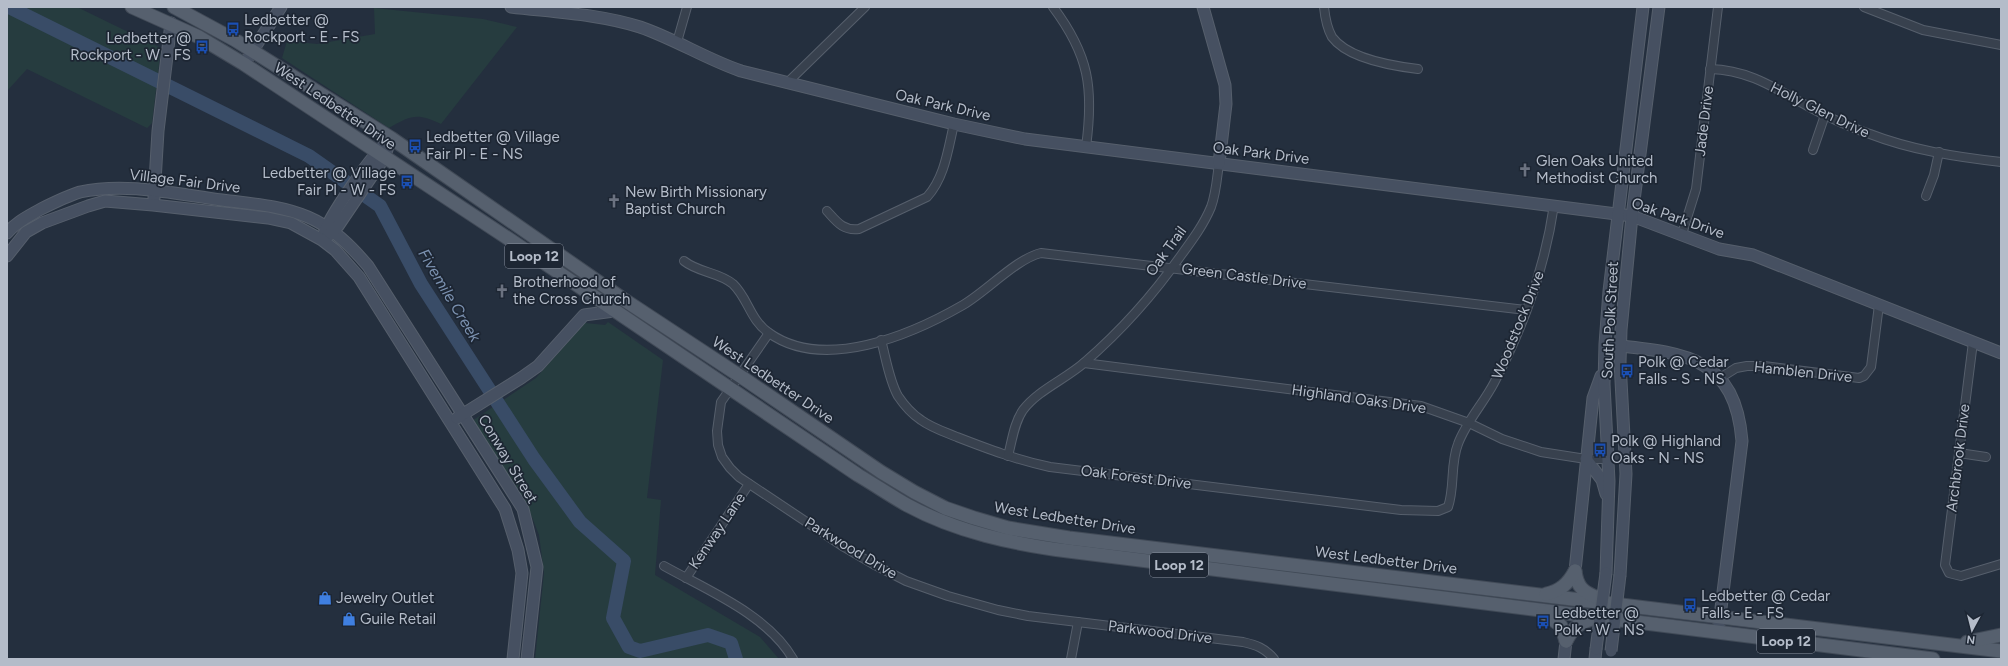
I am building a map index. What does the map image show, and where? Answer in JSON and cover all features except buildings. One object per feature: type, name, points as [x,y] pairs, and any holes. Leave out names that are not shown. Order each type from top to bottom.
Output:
[{"type":"main road","name":"West Ledbetter Drive","points":[[132,7],[171,23],[199,37],[244,64],[377,160],[512,241],[729,389],[908,505],[972,532],[1004,540],[1068,551],[1718,632],[1892,656],[1933,659]]},
{"type":"main road","name":"West Ledbetter Drive","points":[[174,7],[202,21],[253,51],[391,138],[623,299],[739,375],[881,472],[926,498],[952,510],[1008,528],[1069,538],[1949,643],[2001,651]]},
{"type":"main road","points":[[1068,551],[1069,538]]},
{"type":"main road","points":[[1544,595],[1556,592],[1567,584],[1575,571]]},
{"type":"main road","points":[[1575,571],[1578,585],[1584,591],[1612,603]]},
{"type":"main road","points":[[1441,598],[1443,583]]},
{"type":"main road","points":[[1542,611],[1553,618],[1561,626],[1566,641]]},
{"type":"main road","points":[[1566,641],[1574,628],[1583,622],[1596,618]]},
{"type":"main road","points":[[1949,643],[1982,640],[2001,635]]},
{"type":"street","points":[[244,64],[281,7]]},
{"type":"street","name":"Oak Park Drive","points":[[510,7],[546,9],[612,20],[639,27],[677,42],[723,65],[787,83],[954,124],[1025,139],[1618,213],[1632,216],[1719,249],[1753,255],[2001,353]]},
{"type":"street","points":[[677,42],[687,7]]},
{"type":"street","points":[[787,83],[865,7]]},
{"type":"street","points":[[1053,7],[1078,47],[1085,63],[1090,91],[1086,147]]},
{"type":"street","name":"Oak Trail","points":[[1008,456],[1017,422],[1022,411],[1031,402],[1084,363],[1145,303],[1196,235],[1211,207],[1219,163],[1226,104],[1225,85],[1204,7]]},
{"type":"street","points":[[1324,7],[1332,36],[1343,46],[1364,57],[1394,67],[1418,69]]},
{"type":"street","name":"South Polk Street","points":[[1596,654],[1606,573],[1608,460],[1604,370],[1605,344],[1618,213],[1643,7]]},
{"type":"street","name":"South Polk Street","points":[[1610,655],[1620,575],[1626,502],[1626,459],[1620,346],[1632,216],[1646,121],[1659,7]]},
{"type":"street","name":"Jade Drive","points":[[1682,234],[1696,189],[1718,7]]},
{"type":"street","points":[[1864,7],[1923,30],[2001,46]]},
{"type":"street","points":[[153,205],[158,131],[171,23]]},
{"type":"street","name":"Holly Glen Drive","points":[[1710,70],[1724,70],[1751,76],[1825,115],[1870,134],[1906,146],[2001,162]]},
{"type":"street","points":[[1813,150],[1825,115]]},
{"type":"street","points":[[1630,120],[1646,121]]},
{"type":"street","points":[[827,211],[844,228],[851,230],[859,229],[927,197],[933,190],[943,170],[954,124]]},
{"type":"street","points":[[322,240],[391,138]]},
{"type":"street","points":[[1926,196],[1934,175],[1939,152]]},
{"type":"street","name":"Village Fair Drive","points":[[7,233],[24,219],[50,204],[80,192],[116,188],[154,191],[282,208],[332,226],[358,253],[368,266],[463,415]]},
{"type":"street","name":"Village Fair Drive","points":[[7,256],[26,232],[33,228],[81,208],[105,201],[268,218],[291,223],[322,240],[335,250],[359,276],[451,422]]},
{"type":"street","name":"Woodstock Drive","points":[[1448,507],[1451,499],[1455,452],[1469,422],[1493,385],[1510,350],[1526,310],[1549,237],[1554,205]]},
{"type":"street","points":[[24,219],[33,228]]},
{"type":"street","name":"Green Castle Drive","points":[[684,261],[693,267],[725,278],[734,285],[740,292],[758,324],[769,333],[785,342],[816,350],[854,347],[881,340],[929,324],[964,304],[1031,255],[1050,253],[1526,310]]},
{"type":"street","name":"Hamblen Drive","points":[[1720,378],[1736,368],[1747,366],[1764,366],[1859,378],[1864,376],[1871,367],[1879,305]]},
{"type":"street","name":"Conway Street","points":[[527,659],[537,567],[523,509],[463,415],[521,378],[552,351],[584,315],[614,311]]},
{"type":"street","name":"Parkwood Drive","points":[[769,333],[721,402],[718,416],[718,445],[722,457],[730,468],[749,484],[844,547],[906,581],[948,596],[998,610],[1028,616],[1243,642],[1257,645],[1268,652],[1274,659]]},
{"type":"street","name":"Oak Forest Drive","points":[[881,340],[893,385],[909,410],[922,421],[935,428],[1008,456],[1050,466],[1402,510],[1438,511],[1448,507]]},
{"type":"street","name":"Archbrook Drive","points":[[1972,342],[1945,565],[1949,573],[1961,576],[1971,575],[2001,564]]},
{"type":"street","points":[[1605,344],[1683,355],[1698,361],[1720,378],[1729,390],[1735,404],[1740,422],[1742,441],[1718,632]]},
{"type":"street","name":"Highland Oaks Drive","points":[[1084,363],[1400,402],[1439,411],[1469,422],[1483,431],[1541,452],[1586,459],[1626,459]]},
{"type":"street","points":[[1575,571],[1593,398],[1604,370]]},
{"type":"street","points":[[451,422],[463,415]]},
{"type":"street","name":"Conway Street","points":[[451,422],[505,509],[518,550],[522,573],[513,659]]},
{"type":"street","points":[[1959,453],[1986,456]]},
{"type":"street","points":[[1586,459],[1602,480],[1608,504]]},
{"type":"street","name":"Kenway Lane","points":[[686,578],[749,484]]},
{"type":"street","points":[[664,566],[758,620],[777,638],[793,659]]},
{"type":"street","points":[[1071,659],[1078,622]]},
{"type":"street","points":[[1892,656],[1895,637]]},
{"type":"street","points":[[1564,659],[1566,641]]},
{"type":"green space","points":[[7,7],[77,7],[161,48],[152,123],[147,128],[27,69],[7,91]]},
{"type":"green space","points":[[374,8],[483,19],[517,27],[441,124],[426,118],[415,117],[403,120],[389,128],[282,58],[287,41],[317,44],[375,34]]},
{"type":"green space","points":[[608,322],[663,360],[647,498],[661,500],[655,575],[760,637],[779,659],[535,659],[544,573],[539,535],[530,512],[472,421],[536,378],[585,323],[605,325]]},
{"type":"waterway","name":"Fivemile Creek","points":[[9,7],[309,156],[380,206],[421,284],[534,459],[580,522],[624,561],[613,618],[629,647],[640,651],[708,635],[731,643],[736,659]]},
{"type":"place","name":"Ledbetter @ Rockport - E - FS","points":[[233,29]]},
{"type":"place","name":"Ledbetter @ Rockport - W - FS","points":[[202,47]]},
{"type":"place","name":"Ledbetter @ Village Fair Pl - E - NS","points":[[415,146]]},
{"type":"place","name":"Glen Oaks United Methodist Church","points":[[1525,170]]},
{"type":"place","name":"Ledbetter @ Village Fair Pl - W - FS","points":[[407,182]]},
{"type":"place","name":"New Birth Missionary Baptist Church","points":[[614,201]]},
{"type":"place","name":"Brotherhood of the Cross Church","points":[[502,291]]},
{"type":"place","name":"Polk @ Cedar Falls - S - NS","points":[[1627,371]]},
{"type":"place","name":"Polk @ Highland Oaks - N - NS","points":[[1600,450]]},
{"type":"place","name":"Jewelry Outlet","points":[[325,598]]},
{"type":"place","name":"Ledbetter @ Cedar Falls - E - FS","points":[[1690,605]]},
{"type":"place","name":"Guile Retail","points":[[349,619]]},
{"type":"place","name":"Ledbetter @ Polk - W - NS","points":[[1543,622]]}]
